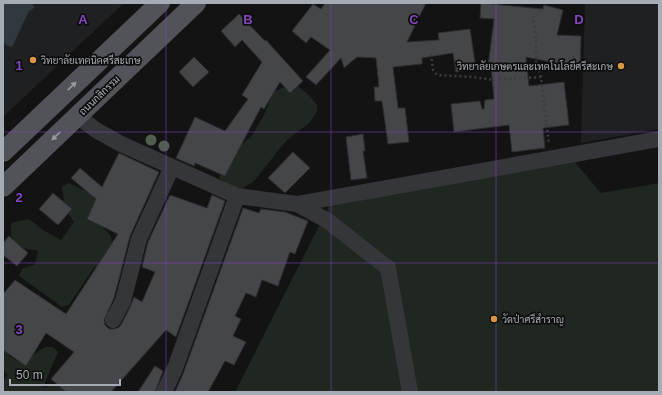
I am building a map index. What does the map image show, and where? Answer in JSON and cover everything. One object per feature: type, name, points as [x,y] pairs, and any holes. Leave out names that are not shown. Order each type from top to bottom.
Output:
[{"type":"main road","points":[[3,152],[160,3]]},
{"type":"main road","name":"ถนนกสิกรรม","points":[[3,187],[196,3]]},
{"type":"street","points":[[138,24],[155,42]]},
{"type":"street","points":[[77,116],[96,130],[119,143],[237,196],[297,204],[659,139]]},
{"type":"street","points":[[112,320],[123,301],[139,239],[172,167]]},
{"type":"street","points":[[164,392],[174,371],[237,196]]},
{"type":"street","points":[[297,204],[328,221],[388,268],[410,392]]},
{"type":"path","points":[[533,16],[536,39],[536,61],[541,77],[551,158]]},
{"type":"path","points":[[431,54],[433,70],[437,75],[495,80],[541,77]]},
{"type":"shaded area","name":"วิทยาลัยเทคนิคศรีสะเกษ","points":[[3,3],[124,3],[3,117]]},
{"type":"shaded area","points":[[3,3],[32,3],[34,8],[29,11],[12,47],[6,45],[3,41]]},
{"type":"shaded area","name":"วิทยาลัยเกษตรและเทคโนโลยีศรีสะเกษ","points":[[585,3],[659,3],[659,129],[581,143]]},
{"type":"shaded area","points":[[291,85],[298,86],[308,94],[317,105],[317,112],[309,123],[286,141],[254,181],[242,189],[235,189],[219,178],[224,165],[232,154],[252,135],[263,117],[274,91]]},
{"type":"shaded area","name":"วัดป่าศรีสำราญ","points":[[574,161],[601,193],[659,183],[659,392],[235,392],[330,204]]},
{"type":"shaded area","points":[[69,183],[92,194],[101,201],[92,215],[111,236],[113,255],[105,270],[95,266],[69,305],[62,307],[19,276],[22,269],[35,264],[38,251],[18,247],[11,235],[11,223],[29,219],[43,230],[61,240],[74,222],[65,209],[62,186]]},
{"type":"shaded area","points":[[3,337],[9,356],[21,363],[45,347],[53,347],[58,352],[43,387],[66,384],[77,392],[3,392],[3,382],[7,375],[3,369]]},
{"type":"building","points":[[325,3],[426,3],[407,42],[439,40],[438,33],[470,29],[476,69],[456,72],[453,53],[422,58],[422,64],[393,67],[398,108],[405,108],[409,142],[388,144],[382,101],[375,101],[374,87],[379,87],[376,58],[357,57],[344,68],[341,58],[316,85],[306,77],[330,50],[311,37],[306,43],[292,31],[313,4],[321,9]]},
{"type":"building","points":[[481,3],[543,9],[544,5],[563,10],[557,35],[581,36],[580,68],[526,57],[529,86],[564,82],[569,125],[543,128],[545,148],[512,152],[509,125],[454,132],[451,104],[480,101],[482,109],[484,109],[485,100],[494,99],[491,66],[488,67],[494,19],[480,18]]},
{"type":"building","points":[[239,14],[265,41],[266,40],[303,81],[290,93],[280,82],[264,109],[261,107],[225,176],[195,163],[194,166],[176,158],[195,117],[225,131],[248,99],[242,95],[262,62],[242,40],[235,47],[221,31]]},
{"type":"building","points":[[194,57],[209,72],[193,87],[179,72]]},
{"type":"building","points":[[363,134],[365,151],[363,151],[367,178],[351,180],[346,137]]},
{"type":"building","points":[[293,152],[310,168],[285,193],[268,178]]},
{"type":"building","points":[[119,153],[159,172],[130,236],[114,298],[104,320],[105,325],[109,329],[118,328],[121,325],[134,297],[142,302],[155,272],[142,267],[148,242],[170,195],[207,208],[212,195],[225,201],[176,337],[166,330],[111,392],[66,392],[51,379],[74,352],[46,333],[26,366],[3,350],[3,294],[15,280],[66,314],[118,234],[87,219],[96,199],[71,178],[80,168],[102,187]]},
{"type":"building","points":[[53,193],[72,209],[58,225],[39,209]]},
{"type":"building","points":[[243,208],[259,213],[261,209],[285,212],[308,221],[295,254],[290,252],[278,286],[262,280],[256,297],[246,293],[235,316],[241,319],[233,336],[246,342],[234,365],[225,361],[208,392],[175,392],[183,374]]},
{"type":"building","points":[[9,236],[28,253],[17,266],[3,255],[3,243]]},
{"type":"building","points":[[155,366],[163,371],[155,392],[138,392]]},
{"type":"place","name":"วิทยาลัยเทคนิคศรีสะเกษ","points":[[33,60]]},
{"type":"place","name":"วิทยาลัยเกษตรและเทคโนโลยีศรีสะเกษ","points":[[621,66]]},
{"type":"place","name":"วัดป่าศรีสำราญ","points":[[494,319]]}]
